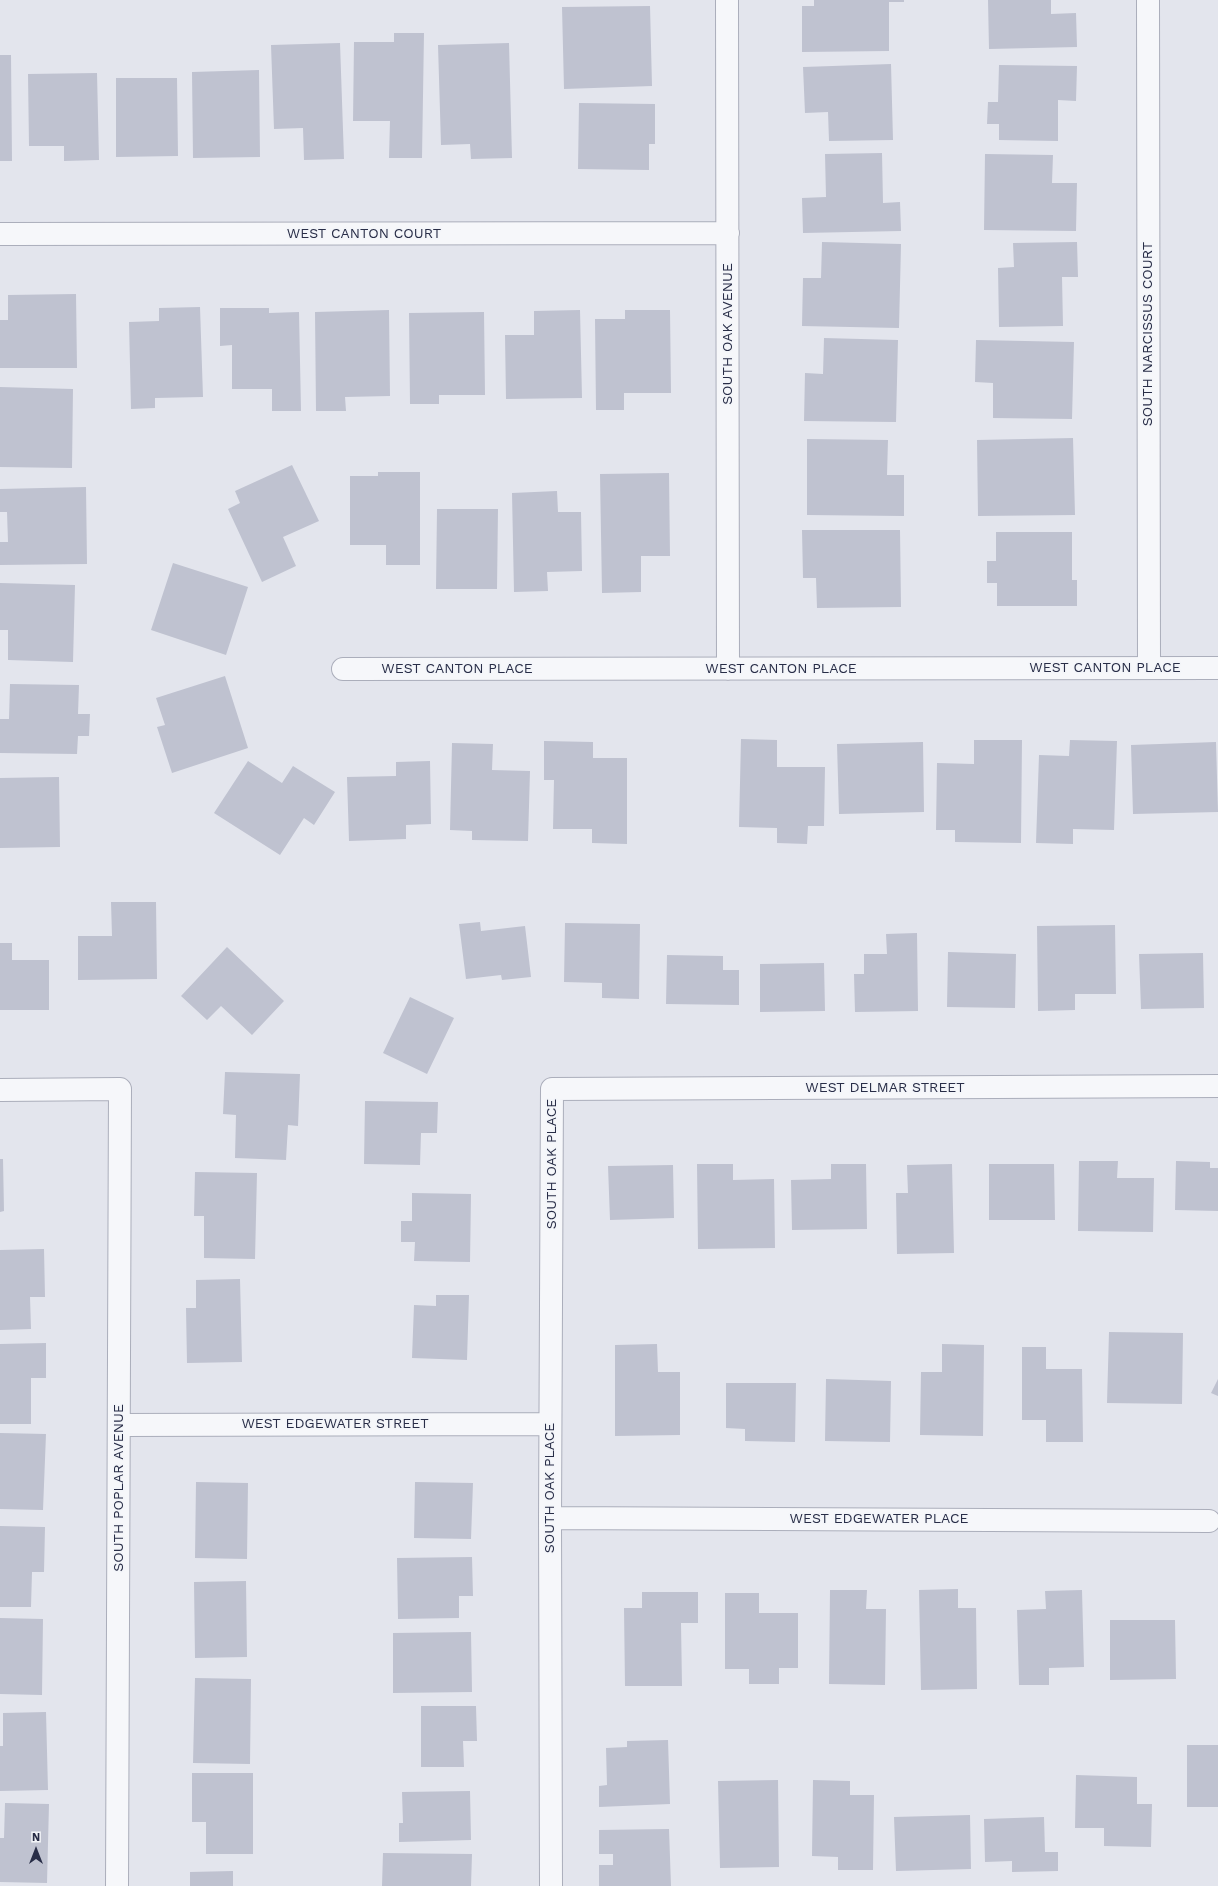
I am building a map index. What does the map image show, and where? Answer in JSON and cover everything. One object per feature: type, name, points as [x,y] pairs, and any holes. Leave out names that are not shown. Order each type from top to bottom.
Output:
[{"type":"street","name":"SOUTH OAK AVENUE","points":[[727,0],[728,669]]},
{"type":"street","name":"SOUTH NARCISSUS COURT","points":[[1148,0],[1149,668]]},
{"type":"street","name":"WEST CANTON COURT","points":[[0,234],[728,233]]},
{"type":"street","name":"WEST CANTON PLACE","points":[[343,669],[1218,668]]},
{"type":"street","name":"WEST DELMAR STREET","points":[[552,1089],[1218,1086]]},
{"type":"street","name":"SOUTH POPLAR AVENUE","points":[[0,1090],[120,1089],[117,1886]]},
{"type":"street","name":"SOUTH OAK PLACE","points":[[551,1886],[550,1424],[552,1089]]},
{"type":"street","name":"WEST EDGEWATER STREET","points":[[119,1425],[550,1424]]},
{"type":"street","name":"WEST EDGEWATER PLACE","points":[[550,1518],[1209,1521]]},
{"type":"building","points":[[814,0],[904,0],[904,2],[889,2],[889,51],[802,52],[802,6],[814,6]]},
{"type":"building","points":[[988,0],[1051,0],[1051,14],[1076,13],[1077,47],[989,49]]},
{"type":"building","points":[[650,6],[652,86],[564,89],[562,7]]},
{"type":"building","points":[[394,33],[424,33],[422,158],[389,158],[390,121],[353,121],[354,42],[394,42]]},
{"type":"building","points":[[340,43],[344,159],[304,160],[303,128],[274,129],[271,45]]},
{"type":"building","points":[[509,43],[512,158],[471,159],[470,144],[441,145],[438,45]]},
{"type":"building","points":[[0,55],[11,55],[12,161],[0,161]]},
{"type":"building","points":[[891,64],[893,140],[829,141],[828,112],[805,113],[803,67]]},
{"type":"building","points":[[999,65],[1077,66],[1076,101],[1058,100],[1058,141],[999,140],[999,124],[987,124],[988,102],[998,102]]},
{"type":"building","points":[[259,70],[260,157],[193,158],[192,72]]},
{"type":"building","points":[[97,73],[99,160],[64,161],[64,146],[29,146],[28,74]]},
{"type":"building","points":[[116,78],[177,78],[178,156],[116,157]]},
{"type":"building","points":[[579,103],[655,104],[655,144],[649,144],[649,170],[578,169]]},
{"type":"building","points":[[882,153],[883,203],[900,202],[901,231],[803,233],[802,198],[826,197],[825,154]]},
{"type":"building","points":[[985,154],[1053,155],[1052,183],[1077,183],[1076,231],[984,230]]},
{"type":"building","points":[[822,242],[901,244],[899,328],[802,326],[803,278],[821,278]]},
{"type":"building","points":[[1077,242],[1078,277],[1062,277],[1063,326],[999,327],[998,268],[1014,267],[1013,243]]},
{"type":"building","points":[[76,294],[77,368],[0,368],[0,320],[8,320],[8,295]]},
{"type":"building","points":[[200,307],[203,397],[155,398],[155,408],[131,409],[129,322],[159,321],[159,308]]},
{"type":"building","points":[[220,308],[269,308],[269,313],[299,312],[301,411],[272,411],[272,389],[232,389],[232,345],[220,346]]},
{"type":"building","points":[[389,310],[390,396],[345,397],[346,411],[316,411],[315,312]]},
{"type":"building","points":[[580,310],[582,398],[506,399],[505,335],[534,335],[534,311]]},
{"type":"building","points":[[625,310],[670,310],[671,393],[624,393],[624,410],[596,410],[595,319],[625,319]]},
{"type":"building","points":[[484,312],[485,395],[439,395],[439,404],[410,404],[409,313]]},
{"type":"building","points":[[824,338],[898,340],[896,422],[804,421],[805,373],[823,374]]},
{"type":"building","points":[[976,340],[1074,342],[1072,419],[993,418],[993,383],[975,382]]},
{"type":"building","points":[[0,387],[73,389],[72,468],[0,467]]},
{"type":"building","points":[[1073,438],[1075,515],[978,516],[977,440]]},
{"type":"building","points":[[807,439],[888,440],[887,475],[904,475],[904,516],[807,515]]},
{"type":"building","points":[[292,465],[319,521],[283,537],[296,566],[262,582],[228,509],[240,503],[235,491]]},
{"type":"building","points":[[378,472],[420,472],[420,565],[386,565],[386,545],[350,545],[350,476],[378,476]]},
{"type":"building","points":[[669,473],[670,556],[641,556],[641,592],[602,593],[600,474]]},
{"type":"building","points":[[86,487],[87,564],[0,565],[0,542],[8,542],[7,512],[0,512],[0,489]]},
{"type":"building","points":[[557,491],[558,512],[581,512],[582,571],[547,572],[548,591],[514,592],[512,493]]},
{"type":"building","points":[[437,509],[498,509],[497,589],[436,589]]},
{"type":"building","points":[[802,530],[900,530],[901,607],[817,608],[816,578],[803,578]]},
{"type":"building","points":[[996,532],[1072,532],[1072,580],[1077,580],[1077,606],[997,606],[997,583],[987,583],[987,561],[996,561]]},
{"type":"building","points":[[173,563],[248,587],[226,655],[151,630]]},
{"type":"building","points":[[0,583],[75,585],[73,662],[8,660],[8,630],[0,630]]},
{"type":"building","points":[[225,676],[248,748],[172,773],[157,727],[165,725],[156,698]]},
{"type":"building","points":[[10,684],[79,685],[78,714],[90,714],[89,736],[78,736],[77,754],[0,753],[0,719],[9,719]]},
{"type":"building","points":[[741,739],[777,740],[777,767],[825,767],[824,826],[808,826],[807,844],[777,843],[777,828],[739,827]]},
{"type":"building","points":[[974,740],[1022,740],[1021,843],[955,842],[955,830],[936,830],[937,763],[974,764]]},
{"type":"building","points":[[1070,740],[1117,741],[1114,830],[1073,829],[1073,844],[1036,843],[1039,755],[1069,756]]},
{"type":"building","points":[[544,741],[593,742],[593,758],[627,758],[627,844],[592,843],[592,829],[553,829],[554,780],[544,780]]},
{"type":"building","points":[[923,742],[924,812],[839,814],[837,744]]},
{"type":"building","points":[[1216,742],[1218,812],[1133,814],[1131,745]]},
{"type":"building","points":[[452,743],[493,744],[492,770],[530,771],[528,841],[472,840],[472,831],[450,830]]},
{"type":"building","points":[[248,761],[282,783],[293,766],[335,792],[314,825],[304,818],[280,855],[214,813]]},
{"type":"building","points":[[430,761],[431,824],[406,825],[406,839],[349,841],[347,777],[396,776],[396,762]]},
{"type":"building","points":[[59,777],[60,847],[0,848],[0,778]]},
{"type":"building","points":[[111,902],[156,902],[157,979],[78,980],[78,936],[112,936]]},
{"type":"building","points":[[480,922],[481,931],[525,926],[531,977],[502,980],[501,975],[466,979],[459,924]]},
{"type":"building","points":[[565,923],[640,924],[639,999],[602,998],[602,983],[564,982]]},
{"type":"building","points":[[1115,925],[1116,994],[1075,994],[1075,1010],[1038,1011],[1037,926]]},
{"type":"building","points":[[917,933],[918,1011],[855,1012],[854,974],[864,974],[864,954],[887,954],[886,934]]},
{"type":"building","points":[[0,943],[12,943],[12,960],[49,960],[49,1010],[0,1010]]},
{"type":"building","points":[[227,947],[284,1001],[252,1035],[221,1006],[207,1020],[181,996]]},
{"type":"building","points":[[948,952],[1016,954],[1015,1008],[947,1007]]},
{"type":"building","points":[[1203,953],[1204,1008],[1141,1009],[1139,954]]},
{"type":"building","points":[[667,955],[723,956],[723,970],[739,970],[739,1005],[666,1004]]},
{"type":"building","points":[[824,963],[825,1011],[760,1012],[760,964]]},
{"type":"building","points":[[410,997],[454,1018],[427,1074],[383,1053]]},
{"type":"building","points":[[225,1072],[300,1074],[298,1126],[288,1125],[286,1160],[235,1158],[236,1115],[223,1114]]},
{"type":"building","points":[[365,1101],[438,1102],[437,1133],[421,1133],[420,1165],[364,1164]]},
{"type":"building","points":[[0,1159],[3,1159],[4,1211],[0,1212]]},
{"type":"building","points":[[1079,1161],[1118,1161],[1117,1178],[1154,1178],[1153,1232],[1078,1231]]},
{"type":"building","points":[[1176,1161],[1210,1162],[1210,1168],[1218,1168],[1218,1211],[1175,1210]]},
{"type":"building","points":[[697,1164],[733,1164],[733,1180],[774,1179],[775,1248],[698,1249]]},
{"type":"building","points":[[831,1164],[866,1164],[867,1229],[792,1230],[791,1180],[831,1179]]},
{"type":"building","points":[[952,1164],[954,1253],[897,1254],[896,1193],[908,1193],[907,1165]]},
{"type":"building","points":[[989,1164],[1054,1164],[1055,1220],[989,1220]]},
{"type":"building","points":[[673,1165],[674,1218],[610,1220],[608,1166]]},
{"type":"building","points":[[195,1172],[257,1173],[255,1259],[204,1258],[204,1216],[194,1216]]},
{"type":"building","points":[[412,1193],[471,1194],[470,1262],[414,1261],[415,1242],[401,1242],[401,1221],[412,1221]]},
{"type":"building","points":[[44,1249],[45,1297],[30,1297],[31,1329],[0,1330],[0,1250]]},
{"type":"building","points":[[240,1279],[242,1362],[187,1363],[186,1308],[196,1308],[196,1280]]},
{"type":"building","points":[[436,1295],[469,1295],[467,1360],[412,1358],[414,1305],[436,1306]]},
{"type":"building","points":[[1109,1332],[1183,1333],[1182,1404],[1107,1403]]},
{"type":"building","points":[[46,1343],[46,1378],[31,1378],[31,1424],[0,1424],[0,1344]]},
{"type":"building","points":[[657,1344],[658,1372],[680,1372],[680,1435],[615,1436],[615,1345]]},
{"type":"building","points":[[942,1344],[984,1345],[983,1436],[920,1435],[921,1372],[942,1372]]},
{"type":"building","points":[[1022,1347],[1046,1347],[1046,1369],[1082,1369],[1083,1442],[1046,1442],[1046,1420],[1022,1420]]},
{"type":"building","points":[[826,1379],[891,1381],[890,1442],[825,1441]]},
{"type":"building","points":[[1218,1379],[1218,1396],[1211,1393]]},
{"type":"building","points":[[726,1383],[796,1383],[795,1442],[745,1441],[745,1429],[726,1428]]},
{"type":"building","points":[[0,1433],[46,1434],[43,1510],[0,1509]]},
{"type":"building","points":[[196,1482],[248,1483],[247,1559],[195,1558]]},
{"type":"building","points":[[415,1482],[473,1483],[471,1539],[414,1538]]},
{"type":"building","points":[[0,1526],[45,1527],[44,1572],[32,1572],[31,1607],[0,1607]]},
{"type":"building","points":[[472,1557],[473,1596],[459,1596],[459,1618],[398,1619],[397,1558]]},
{"type":"building","points":[[246,1581],[247,1657],[195,1658],[194,1582]]},
{"type":"building","points":[[958,1589],[958,1608],[976,1608],[977,1689],[921,1690],[919,1590]]},
{"type":"building","points":[[830,1590],[867,1590],[866,1609],[886,1609],[885,1685],[829,1684]]},
{"type":"building","points":[[1082,1590],[1084,1667],[1049,1668],[1049,1685],[1019,1685],[1017,1610],[1046,1609],[1045,1591]]},
{"type":"building","points":[[642,1592],[698,1592],[698,1623],[681,1623],[682,1686],[625,1686],[624,1608],[642,1608]]},
{"type":"building","points":[[725,1593],[759,1593],[759,1613],[798,1613],[798,1668],[779,1668],[779,1684],[749,1684],[749,1669],[725,1669]]},
{"type":"building","points":[[0,1618],[43,1619],[42,1695],[0,1694]]},
{"type":"building","points":[[1110,1620],[1175,1620],[1176,1679],[1110,1680]]},
{"type":"building","points":[[471,1632],[472,1692],[393,1693],[393,1633]]},
{"type":"building","points":[[195,1678],[251,1679],[250,1764],[193,1763]]},
{"type":"building","points":[[421,1706],[476,1706],[477,1741],[463,1741],[464,1767],[421,1767]]},
{"type":"building","points":[[46,1712],[48,1790],[0,1791],[0,1746],[3,1746],[3,1713]]},
{"type":"building","points":[[668,1740],[670,1804],[599,1807],[599,1786],[607,1785],[606,1748],[627,1747],[627,1741]]},
{"type":"building","points":[[1187,1745],[1218,1745],[1218,1807],[1187,1807]]},
{"type":"building","points":[[192,1773],[253,1773],[253,1854],[206,1854],[206,1822],[192,1822]]},
{"type":"building","points":[[1076,1775],[1137,1777],[1137,1804],[1152,1804],[1151,1847],[1104,1846],[1104,1828],[1075,1828]]},
{"type":"building","points":[[778,1780],[779,1867],[720,1868],[718,1781]]},
{"type":"building","points":[[813,1780],[850,1781],[850,1795],[874,1795],[873,1870],[838,1870],[838,1857],[812,1856]]},
{"type":"building","points":[[470,1791],[471,1840],[399,1842],[399,1823],[403,1823],[402,1792]]},
{"type":"building","points":[[5,1803],[49,1804],[47,1883],[0,1882],[0,1838],[4,1838]]},
{"type":"building","points":[[970,1815],[971,1869],[896,1871],[894,1817]]},
{"type":"building","points":[[1044,1817],[1045,1852],[1058,1852],[1058,1871],[1012,1872],[1012,1861],[985,1862],[984,1819]]},
{"type":"building","points":[[669,1829],[671,1886],[599,1886],[599,1865],[613,1865],[613,1854],[599,1854],[599,1830]]},
{"type":"building","points":[[383,1853],[472,1854],[471,1886],[382,1886]]},
{"type":"building","points":[[233,1871],[233,1886],[190,1886],[190,1872]]}]
